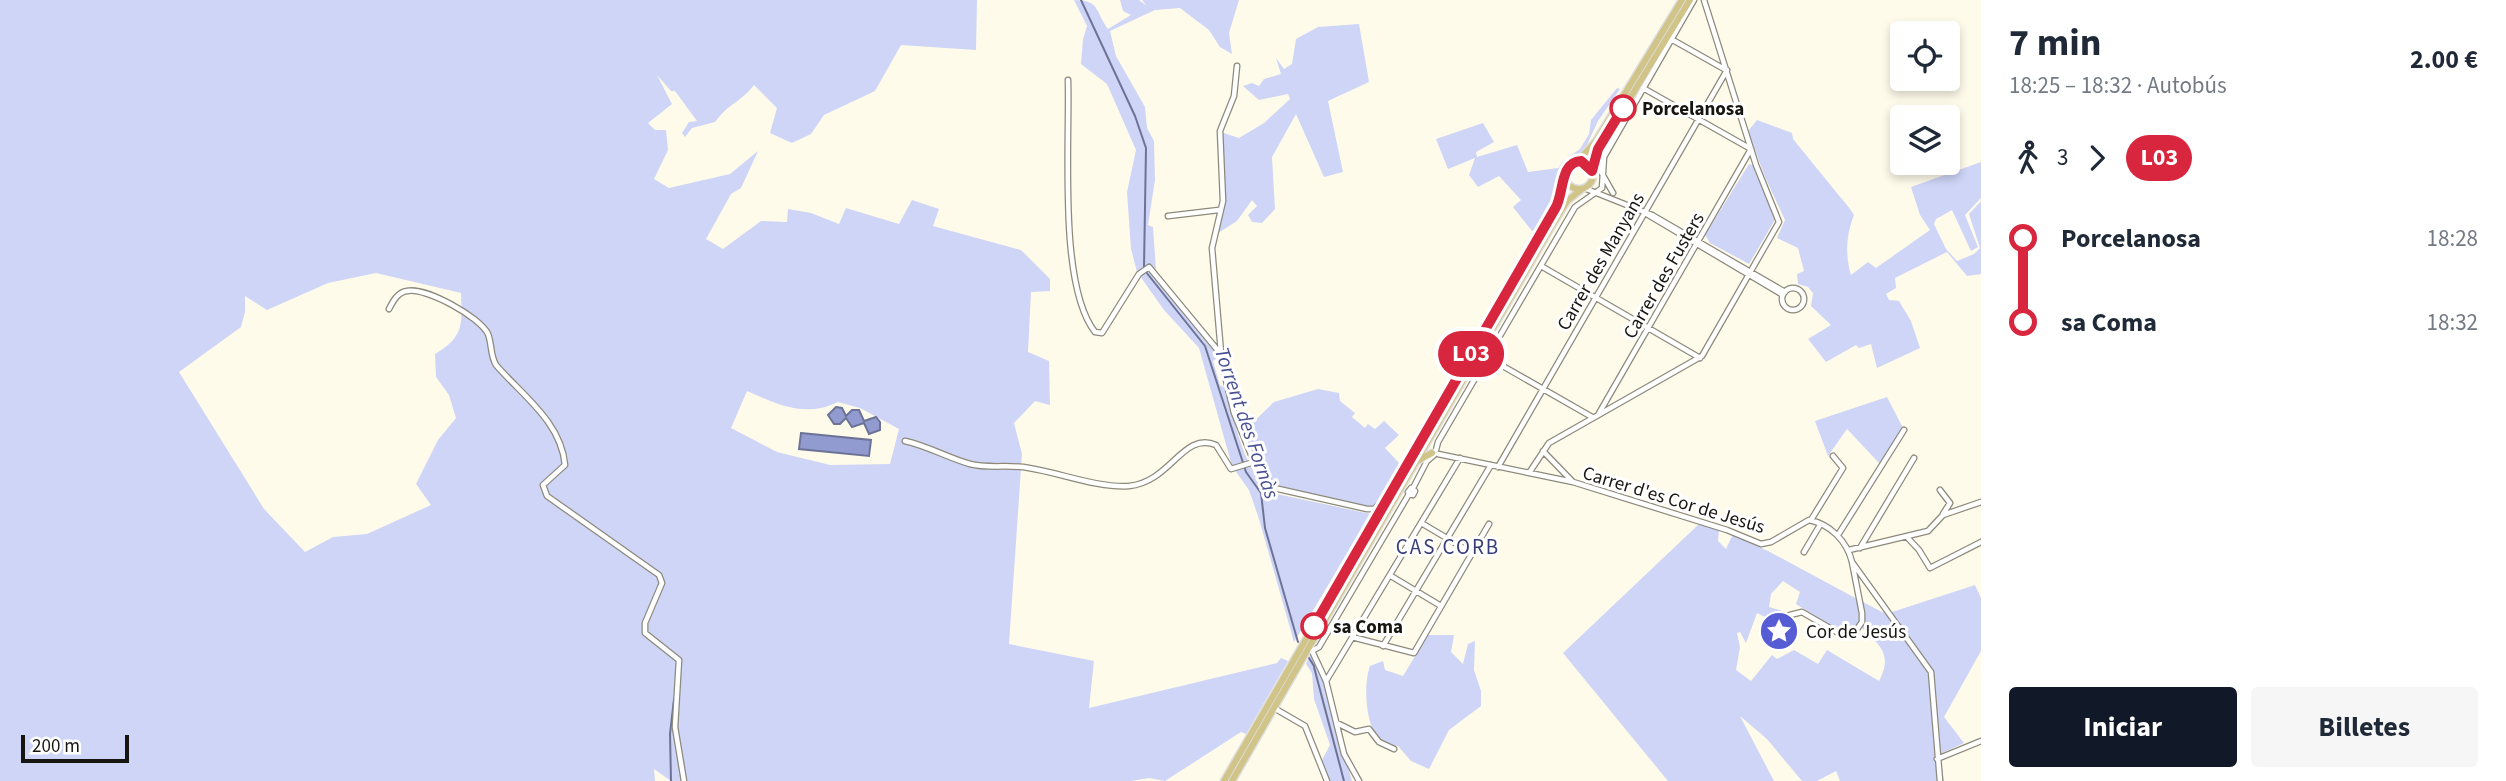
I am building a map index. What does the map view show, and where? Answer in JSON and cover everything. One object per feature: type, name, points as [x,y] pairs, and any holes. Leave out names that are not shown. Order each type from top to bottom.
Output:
[{"type":"main road","points":[[1224,781],[1307,649],[1370,528],[1556,207],[1567,167],[1590,150],[1682,0]]},
{"type":"main road","points":[[1231,781],[1564,206],[1591,181],[1597,153],[1692,0]]},
{"type":"main road","points":[[1578,161],[1586,164],[1592,172]]},
{"type":"main road","points":[[1565,179],[1573,188],[1583,189]]},
{"type":"main road","points":[[1416,462],[1435,452],[1430,437]]},
{"type":"street","points":[[1613,192],[1601,173],[1604,157],[1692,0]]},
{"type":"street","points":[[1529,473],[1549,443],[1700,358],[1779,219],[1751,149],[1704,0]]},
{"type":"street","points":[[1671,40],[1727,70]]},
{"type":"street","points":[[1237,66],[1234,96],[1220,131],[1223,187],[1212,248],[1221,354],[1234,413],[1252,462],[1277,490],[1367,509],[1380,506],[1397,481]]},
{"type":"street","name":"Carrer des Manyans","points":[[1498,467],[1727,70]]},
{"type":"street","points":[[1068,80],[1068,216],[1073,275],[1085,319],[1095,332],[1102,333],[1139,274],[1149,267],[1221,354]]},
{"type":"street","points":[[1643,88],[1751,149]]},
{"type":"street","name":"Carrer des Fusters","points":[[1595,416],[1751,149]]},
{"type":"street","points":[[1359,781],[1349,767],[1326,681],[1307,649],[1319,647],[1427,461],[1435,452],[1575,207],[1599,192],[1602,184],[1597,153]]},
{"type":"street","points":[[1592,172],[1602,184],[1624,201]]},
{"type":"street","points":[[1583,189],[1624,201],[1644,212],[1784,293],[1787,307],[1793,310],[1802,305],[1803,295],[1799,289],[1791,288],[1784,293]]},
{"type":"street","points":[[1168,216],[1219,210]]},
{"type":"street","points":[[1541,266],[1700,358]]},
{"type":"street","points":[[1527,269],[1535,273]]},
{"type":"street","points":[[388,309],[394,299],[405,291],[418,291],[449,304],[481,326],[488,334],[491,356],[496,365],[554,427],[562,445],[565,465],[561,472],[543,485],[547,496],[659,575],[662,583],[645,623],[645,633],[679,660],[675,727],[684,781]]},
{"type":"street","points":[[1487,357],[1595,416]]},
{"type":"street","points":[[1609,396],[1619,404]]},
{"type":"street","points":[[1838,535],[1904,430]]},
{"type":"street","points":[[905,440],[971,464],[1028,467],[1117,486],[1143,483],[1157,477],[1184,450],[1199,443],[1216,445],[1224,455],[1226,466],[1233,469],[1252,462]]},
{"type":"street","points":[[1543,451],[1573,482]]},
{"type":"street","name":"Carrer d'es Cor de Jesús","points":[[1435,452],[1573,482],[1727,530],[1761,544],[1771,542],[1811,520]]},
{"type":"street","points":[[1790,615],[1802,612],[1840,634],[1855,632],[1862,622],[1849,550],[1838,535],[1811,520],[1843,468],[1833,456]]},
{"type":"street","points":[[1326,681],[1423,524],[1460,458]]},
{"type":"street","points":[[1860,548],[1914,458]]},
{"type":"street","points":[[1383,646],[1491,465]]},
{"type":"street","points":[[1849,550],[1928,531],[1950,506],[1940,490]]},
{"type":"street","points":[[1943,514],[1981,502]]},
{"type":"street","points":[[1367,509],[1372,516],[1370,528]]},
{"type":"street","points":[[1423,524],[1472,554]]},
{"type":"street","points":[[1352,637],[1413,653],[1489,524]]},
{"type":"street","points":[[1804,552],[1821,524]]},
{"type":"street","points":[[1906,537],[1919,550],[1930,568],[1981,542]]},
{"type":"street","points":[[1361,557],[1369,553],[1374,555]]},
{"type":"street","points":[[1852,562],[1931,672],[1940,781]]},
{"type":"street","points":[[1391,576],[1441,606]]},
{"type":"street","points":[[1274,708],[1305,726],[1327,781]]},
{"type":"street","points":[[1337,723],[1355,732],[1369,729],[1379,742],[1394,749]]},
{"type":"street","points":[[1937,758],[1981,741]]},
{"type":"shaded area","points":[[0,0],[977,0],[976,50],[901,45],[875,91],[824,115],[811,134],[792,143],[770,133],[777,108],[754,85],[715,122],[692,128],[685,137],[682,133],[689,122],[697,121],[675,91],[671,91],[657,75],[672,104],[648,123],[655,130],[666,130],[668,150],[654,179],[669,188],[730,174],[758,151],[741,188],[731,194],[706,239],[723,249],[761,221],[787,222],[788,209],[811,213],[839,224],[846,208],[899,224],[912,200],[939,209],[933,226],[1021,250],[1050,279],[1050,291],[1031,292],[1028,352],[1049,361],[1050,405],[1035,401],[1014,423],[1022,454],[1009,644],[1094,661],[1089,708],[1277,663],[1281,658],[1288,661],[1246,734],[1241,732],[1165,781],[1149,778],[1131,781],[671,781],[654,769],[655,781],[0,781]],"holes":[[[376,273],[461,293],[459,329],[451,342],[435,354],[436,377],[449,395],[456,418],[438,440],[416,484],[431,505],[367,534],[333,537],[305,552],[264,509],[179,372],[241,327],[245,296],[267,310],[328,283]],[[747,391],[792,408],[814,409],[838,402],[860,408],[899,429],[890,464],[830,465],[777,452],[731,428]]]},
{"type":"shaded area","points":[[1074,0],[1093,5],[1108,29],[1131,15],[1123,11],[1120,0],[1139,0],[1147,6],[1142,0],[1239,0],[1229,33],[1232,54],[1220,47],[1209,30],[1180,8],[1155,10],[1110,31],[1116,56],[1145,107],[1147,128],[1154,141],[1155,180],[1148,225],[1153,227],[1156,270],[1149,264],[1137,272],[1131,249],[1127,192],[1136,150],[1107,84],[1081,64],[1087,26]]},
{"type":"shaded area","points":[[1359,24],[1369,82],[1328,101],[1343,172],[1324,177],[1296,114],[1272,157],[1275,209],[1262,223],[1252,222],[1248,215],[1257,206],[1252,200],[1237,221],[1215,235],[1224,202],[1221,132],[1239,138],[1264,123],[1290,99],[1288,94],[1259,100],[1243,86],[1252,83],[1259,86],[1264,79],[1281,74],[1276,58],[1284,69],[1292,64],[1296,39],[1318,27]]},
{"type":"shaded area","points":[[1617,88],[1620,89],[1598,121],[1585,149],[1561,169],[1554,201],[1537,231],[1532,231],[1513,207],[1521,200],[1499,176],[1478,187],[1469,175],[1475,158],[1448,169],[1436,139],[1483,123],[1494,142],[1476,152],[1477,157],[1517,145],[1528,172],[1558,168],[1580,149],[1589,134],[1591,120]]},
{"type":"shaded area","points":[[1757,120],[1792,133],[1793,139],[1850,209],[1854,215],[1847,245],[1851,275],[1868,262],[1876,268],[1930,230],[1920,215],[1911,187],[1945,175],[1960,175],[1960,170],[1981,162],[1981,198],[1965,215],[1978,247],[1971,251],[1952,210],[1936,219],[1934,224],[1946,249],[1957,261],[1974,254],[1980,248],[1969,214],[1981,201],[1981,274],[1967,276],[1947,252],[1895,278],[1896,288],[1886,294],[1889,300],[1899,301],[1911,321],[1920,348],[1877,368],[1871,344],[1859,348],[1856,345],[1826,362],[1808,339],[1831,325],[1811,306],[1813,293],[1808,287],[1798,284],[1797,274],[1804,271],[1798,248],[1777,238],[1785,220],[1748,131]]},
{"type":"shaded area","points":[[1749,164],[1753,165],[1776,218],[1749,264],[1710,243],[1705,235]]},
{"type":"shaded area","points":[[1149,268],[1216,349],[1217,358],[1213,361],[1220,385],[1225,388],[1242,447],[1256,475],[1265,486],[1277,494],[1371,514],[1294,642],[1249,490],[1232,466],[1199,348],[1164,310],[1140,276]]},
{"type":"shaded area","points":[[1318,389],[1339,393],[1340,401],[1355,413],[1352,417],[1365,428],[1368,424],[1375,429],[1384,421],[1399,435],[1385,448],[1400,464],[1373,509],[1276,491],[1263,481],[1255,465],[1243,432],[1274,402]]},
{"type":"shaded area","points":[[1887,397],[1903,428],[1880,464],[1847,429],[1828,456],[1815,421]]},
{"type":"shaded area","points":[[836,407],[842,408],[846,416],[852,410],[859,410],[864,421],[876,417],[880,422],[880,430],[869,434],[864,423],[852,427],[846,418],[840,424],[834,424],[828,415]]},
{"type":"shaded area","points":[[801,433],[871,440],[869,456],[799,449]]},
{"type":"shaded area","points":[[1699,524],[1719,529],[1718,541],[1726,549],[1733,534],[1886,614],[1975,585],[1981,598],[1981,651],[1944,717],[1964,743],[1940,754],[1944,781],[1840,781],[1836,771],[1817,781],[1802,781],[1767,739],[1740,716],[1774,781],[1668,781],[1563,653]],"holes":[[[1783,581],[1800,592],[1796,604],[1839,631],[1853,630],[1859,625],[1878,644],[1885,663],[1879,681],[1827,650],[1818,664],[1794,650],[1777,659],[1772,655],[1751,681],[1736,670],[1740,647],[1737,633],[1740,632],[1746,643],[1757,613],[1777,623],[1786,612],[1769,607],[1771,594]]]},
{"type":"shaded area","points":[[1428,635],[1454,635],[1451,652],[1463,664],[1468,644],[1475,641],[1474,670],[1481,691],[1481,706],[1449,730],[1429,769],[1411,761],[1398,746],[1387,745],[1379,739],[1369,716],[1366,688],[1370,666],[1383,661],[1385,670],[1403,676]]},
{"type":"shaded area","points":[[1311,652],[1321,674],[1352,781],[1329,781],[1322,760],[1330,745],[1314,699],[1312,673],[1306,664]]},
{"type":"waterway","name":"Torrent des Fornàs","points":[[1081,0],[1135,116],[1146,148],[1144,267]]},
{"type":"waterway","name":"Torrent des Fornàs","points":[[1146,272],[1205,346],[1246,472],[1261,493],[1265,528],[1298,642]]},
{"type":"waterway","name":"Torrent des Fornàs","points":[[1309,658],[1314,666]]},
{"type":"waterway","name":"Torrent des Fornàs","points":[[1314,667],[1344,781]]},
{"type":"waterway","points":[[671,781],[670,734],[674,699]]},
{"type":"bus line","name":"L03","points":[[1314,626],[1560,200],[1566,169],[1573,162],[1581,161],[1592,171],[1598,149],[1623,108]]},
{"type":"place","name":"Porcelanosa","points":[[1623,108]]},
{"type":"place","name":"sa Coma","points":[[1314,626]]},
{"type":"place","name":"Cor de Jesús","points":[[1779,631]]},
{"type":"district","name":"CAS CORB","points":[[1448,547]]}]
